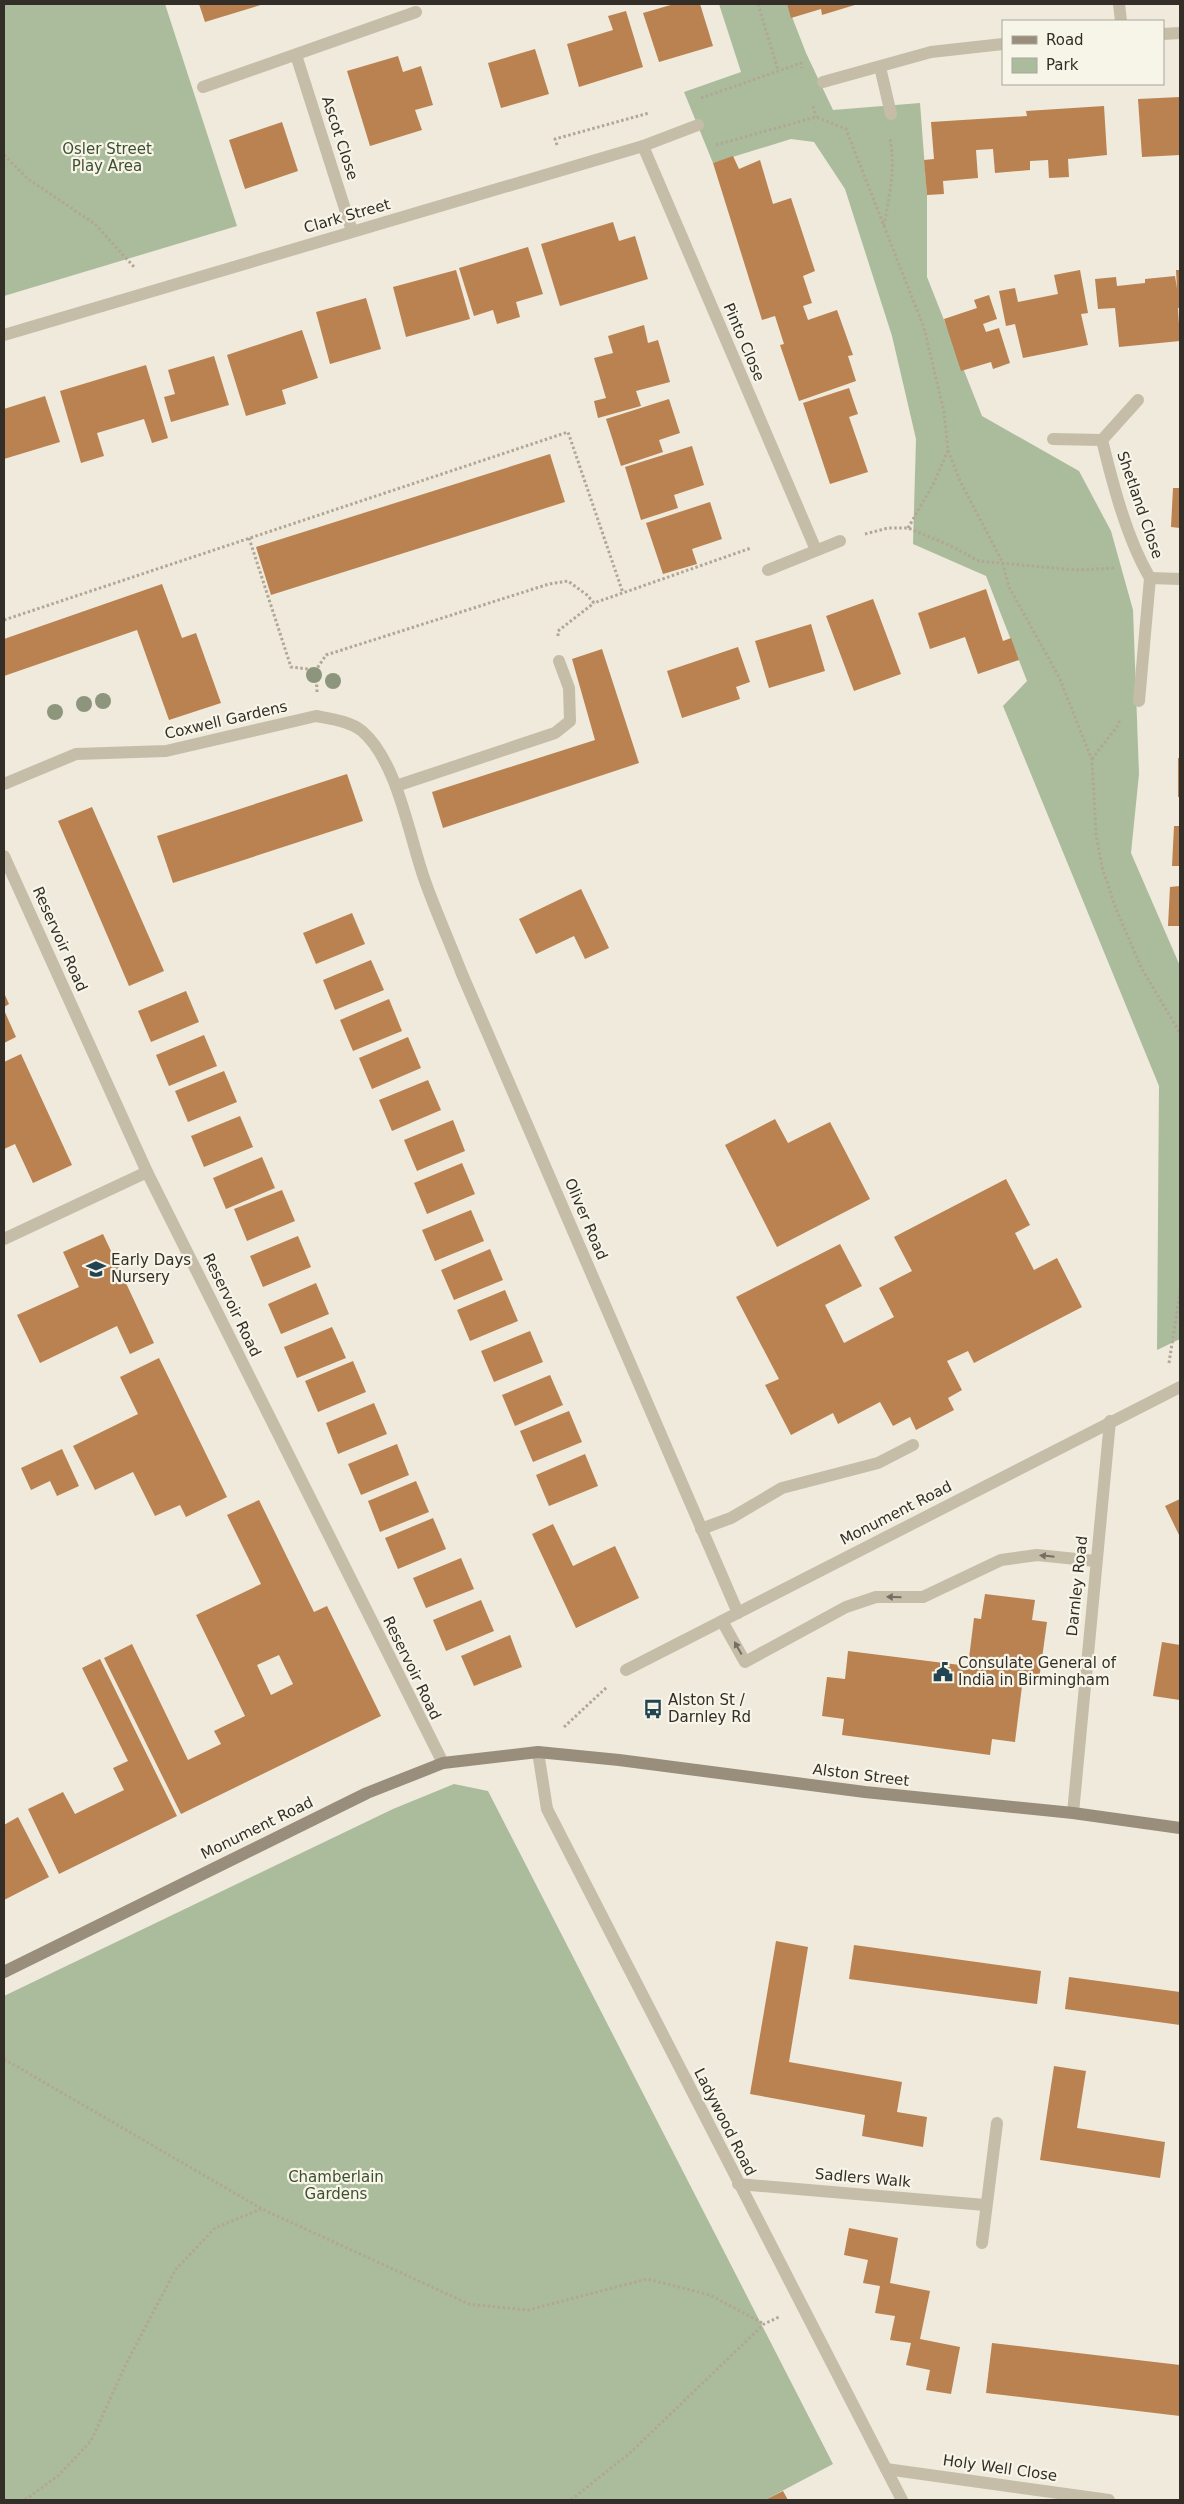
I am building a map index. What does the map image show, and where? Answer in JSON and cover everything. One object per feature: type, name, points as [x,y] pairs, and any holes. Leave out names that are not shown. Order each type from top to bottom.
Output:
[{"type":"main road","name":"Monument Road","points":[[4,1972],[367,1793],[443,1763],[538,1752]]},
{"type":"main road","name":"Alston Street","points":[[538,1752],[619,1760],[866,1792],[1073,1813],[1180,1828]]},
{"type":"street","points":[[1120,4],[1121,20]]},
{"type":"street","points":[[203,87],[416,12]]},
{"type":"street","points":[[1164,34],[1180,33]]},
{"type":"street","points":[[823,82],[931,52],[1002,44]]},
{"type":"street","name":"Ascot Close","points":[[296,55],[352,231]]},
{"type":"street","points":[[880,67],[891,114]]},
{"type":"street","name":"Clark Street","points":[[4,335],[144,292],[643,146],[698,125]]},
{"type":"street","name":"Pinto Close","points":[[643,146],[816,550]]},
{"type":"street","name":"Shetland Close","points":[[1053,439],[1102,440],[1138,400]]},
{"type":"street","name":"Shetland Close","points":[[1102,440],[1111,478],[1141,562],[1150,578],[1139,701]]},
{"type":"street","points":[[768,570],[840,541]]},
{"type":"street","name":"Shetland Close","points":[[1150,578],[1180,579]]},
{"type":"street","points":[[396,786],[555,733],[570,721],[569,688],[559,661]]},
{"type":"street","name":"Coxwell Gardens","points":[[4,784],[76,754],[166,751],[316,716],[339,720],[362,730],[381,752],[396,786],[410,835]]},
{"type":"street","name":"Oliver Road","points":[[410,835],[462,974],[738,1613]]},
{"type":"street","name":"Reservoir Road","points":[[4,856],[147,1172],[443,1763]]},
{"type":"street","points":[[4,1240],[147,1172]]},
{"type":"street","name":"Monument Road","points":[[626,1670],[1110,1421],[1180,1387]]},
{"type":"street","name":"Darnley Road","points":[[1073,1813],[1110,1421]]},
{"type":"street","points":[[701,1529],[731,1518],[782,1488],[878,1463],[913,1444]]},
{"type":"street","points":[[722,1621],[745,1662],[846,1607],[876,1597],[923,1597],[1001,1560],[1037,1555],[1096,1561]]},
{"type":"street","name":"Ladywood Road","points":[[538,1752],[547,1809],[902,2500]]},
{"type":"street","points":[[982,2243],[985,2205],[997,2123]]},
{"type":"street","name":"Sadlers Walk","points":[[738,2184],[985,2205]]},
{"type":"street","name":"Holy Well Close","points":[[886,2469],[1109,2500]]},
{"type":"path","points":[[700,98],[778,70],[758,4]]},
{"type":"path","points":[[884,227],[893,178],[893,151],[889,133],[891,114]]},
{"type":"path","points":[[698,125],[709,147],[816,117],[846,129],[924,328],[944,412],[948,450],[960,481],[1002,562],[1008,587],[1059,677],[1092,760],[1096,834],[1102,867],[1116,909],[1142,969],[1180,1033]]},
{"type":"path","points":[[4,155],[28,179],[95,224],[137,272],[144,292]]},
{"type":"path","points":[[4,620],[568,432],[623,593]]},
{"type":"path","points":[[908,528],[934,483],[948,450]]},
{"type":"path","points":[[840,541],[888,528],[908,528],[949,545],[979,561],[1076,570],[1117,568],[1141,562]]},
{"type":"path","points":[[248,538],[291,667],[316,670]]},
{"type":"path","points":[[559,661],[558,631],[594,603],[760,545]]},
{"type":"path","points":[[316,716],[316,670],[326,655],[549,584],[568,582],[587,595],[594,603]]},
{"type":"path","points":[[1092,760],[1119,724],[1120,707],[1139,701]]},
{"type":"path","points":[[1165,1394],[1180,1292]]},
{"type":"path","points":[[538,1752],[626,1670]]},
{"type":"path","points":[[4,2059],[262,2209],[469,2304],[528,2310],[647,2279],[710,2295],[764,2324]]},
{"type":"path","points":[[25,2500],[59,2475],[91,2441],[126,2364],[176,2269],[215,2228],[262,2209]]},
{"type":"path","points":[[571,2500],[631,2452],[764,2324],[802,2306]]},
{"type":"green space","name":"Osler Street Play Area","points":[[4,4],[165,4],[237,226],[4,296]]},
{"type":"green space","points":[[719,4],[787,4],[806,53],[833,110],[920,103],[927,195],[927,277],[982,416],[1079,471],[1111,531],[1133,610],[1139,774],[1131,853],[1180,966],[1180,1339],[1157,1350],[1159,1086],[1003,706],[1027,681],[986,576],[913,544],[916,439],[892,336],[845,189],[814,142],[791,139],[713,163],[684,92],[741,72]]},
{"type":"green space","name":"Chamberlain Gardens","points":[[454,1784],[488,1791],[833,2464],[765,2500],[4,2500],[4,1996],[393,1809]]},
{"type":"building","points":[[199,4],[264,4],[205,22]]},
{"type":"building","points":[[674,4],[700,4],[713,46],[659,62],[643,13]]},
{"type":"building","points":[[787,4],[858,4],[822,15],[821,9],[791,18]]},
{"type":"building","points":[[626,11],[643,67],[579,87],[567,44],[613,30],[608,16]]},
{"type":"building","points":[[535,49],[549,94],[501,108],[488,63]]},
{"type":"building","points":[[398,56],[403,72],[421,66],[433,105],[415,110],[422,130],[370,146],[347,71]]},
{"type":"building","points":[[1180,97],[1180,155],[1142,157],[1138,99]]},
{"type":"building","points":[[1104,106],[1107,155],[1068,159],[1069,177],[1049,178],[1048,160],[1030,161],[1030,170],[995,173],[993,149],[976,150],[978,178],[943,181],[944,194],[927,195],[924,160],[934,159],[931,122],[1027,116],[1026,111]]},
{"type":"building","points":[[282,122],[298,171],[245,189],[229,140]]},
{"type":"building","points":[[733,156],[739,169],[760,160],[773,204],[791,198],[815,271],[803,276],[812,303],[803,306],[808,320],[837,310],[853,355],[848,356],[856,381],[799,401],[780,345],[784,344],[775,316],[762,320],[713,163]]},
{"type":"building","points":[[613,222],[619,241],[635,236],[648,279],[560,306],[541,244]]},
{"type":"building","points":[[528,247],[543,294],[516,302],[520,317],[497,324],[493,310],[474,316],[459,268]]},
{"type":"building","points":[[456,270],[470,319],[406,337],[393,287]]},
{"type":"building","points":[[1080,270],[1088,313],[1081,314],[1088,345],[1023,358],[1015,324],[1006,326],[999,291],[1015,288],[1018,302],[1058,294],[1054,275]]},
{"type":"building","points":[[1176,270],[1180,270],[1180,308],[1178,308],[1180,341],[1119,347],[1115,308],[1098,309],[1095,279],[1116,277],[1117,286],[1145,283],[1145,279],[1175,276],[1177,289]]},
{"type":"building","points":[[989,295],[997,319],[983,324],[986,332],[999,328],[1010,363],[993,369],[991,362],[961,371],[944,319],[977,308],[974,300]]},
{"type":"building","points":[[366,298],[381,349],[330,364],[316,312]]},
{"type":"building","points":[[644,325],[648,343],[658,340],[670,382],[636,391],[641,406],[598,418],[594,401],[606,398],[594,358],[613,353],[608,336]]},
{"type":"building","points":[[302,330],[318,378],[282,390],[286,404],[246,416],[227,355]]},
{"type":"building","points":[[214,356],[229,405],[171,422],[164,397],[175,394],[168,370]]},
{"type":"building","points":[[146,365],[168,438],[152,443],[144,419],[97,433],[104,456],[81,463],[60,391]]},
{"type":"building","points":[[849,388],[858,414],[849,417],[868,472],[830,484],[803,403]]},
{"type":"building","points":[[45,396],[60,442],[4,459],[4,409]]},
{"type":"building","points":[[669,399],[680,433],[659,440],[663,452],[621,466],[606,419]]},
{"type":"building","points":[[692,446],[704,485],[674,495],[678,508],[641,520],[625,467]]},
{"type":"building","points":[[550,454],[565,502],[271,595],[256,547]]},
{"type":"building","points":[[1173,488],[1180,488],[1180,528],[1171,527]]},
{"type":"building","points":[[710,502],[722,539],[692,549],[697,564],[663,574],[646,523]]},
{"type":"building","points":[[162,584],[182,638],[196,633],[221,703],[169,720],[137,630],[4,676],[4,639]]},
{"type":"building","points":[[986,589],[1003,641],[1011,638],[1019,660],[978,674],[965,637],[930,649],[918,613]]},
{"type":"building","points":[[873,599],[901,674],[854,691],[826,616]]},
{"type":"building","points":[[811,624],[825,671],[769,688],[755,641]]},
{"type":"building","points":[[738,647],[750,682],[736,687],[740,699],[682,718],[667,671]]},
{"type":"building","points":[[602,649],[639,763],[443,828],[432,792],[595,740],[572,659]]},
{"type":"building","points":[[1178,758],[1180,758],[1180,797],[1178,797]]},
{"type":"building","points":[[347,774],[363,821],[173,883],[157,836]]},
{"type":"building","points":[[92,807],[164,971],[129,986],[58,821]]},
{"type":"building","points":[[1174,826],[1180,826],[1180,866],[1172,866]]},
{"type":"building","points":[[1180,886],[1180,926],[1168,926],[1170,887]]},
{"type":"building","points":[[581,889],[609,948],[585,959],[574,936],[536,954],[519,919]]},
{"type":"building","points":[[352,913],[365,944],[316,964],[303,933]]},
{"type":"building","points":[[371,960],[384,990],[335,1010],[323,980]]},
{"type":"building","points":[[186,991],[199,1022],[151,1042],[138,1011]]},
{"type":"building","points":[[4,993],[9,1004],[4,1007]]},
{"type":"building","points":[[389,999],[402,1031],[353,1051],[340,1020]]},
{"type":"building","points":[[4,1010],[16,1037],[4,1043]]},
{"type":"building","points":[[204,1035],[217,1066],[169,1086],[156,1055]]},
{"type":"building","points":[[408,1037],[421,1068],[372,1089],[359,1058]]},
{"type":"building","points":[[21,1054],[72,1165],[33,1183],[15,1144],[4,1149],[4,1062]]},
{"type":"building","points":[[224,1071],[237,1102],[188,1122],[175,1091]]},
{"type":"building","points":[[428,1080],[441,1110],[392,1131],[379,1100]]},
{"type":"building","points":[[240,1116],[253,1147],[204,1167],[191,1136]]},
{"type":"building","points":[[775,1119],[788,1143],[830,1122],[870,1199],[777,1247],[725,1145]]},
{"type":"building","points":[[453,1120],[465,1151],[417,1171],[404,1140]]},
{"type":"building","points":[[262,1157],[275,1188],[226,1209],[213,1178]]},
{"type":"building","points":[[462,1163],[475,1194],[427,1214],[414,1183]]},
{"type":"building","points":[[1006,1179],[1030,1225],[1015,1233],[1034,1270],[1057,1258],[1082,1307],[974,1363],[968,1351],[947,1361],[962,1390],[948,1398],[954,1410],[916,1430],[910,1417],[893,1426],[880,1402],[838,1424],[833,1413],[791,1435],[765,1385],[779,1379],[736,1297],[840,1244],[862,1286],[825,1305],[844,1343],[894,1317],[879,1288],[912,1271],[894,1237]]},
{"type":"building","points":[[282,1190],[295,1221],[247,1241],[234,1209]]},
{"type":"building","points":[[471,1210],[484,1241],[435,1261],[422,1230]]},
{"type":"building","points":[[103,1234],[154,1343],[130,1354],[117,1326],[40,1363],[17,1315],[79,1287],[63,1252]]},
{"type":"building","points":[[298,1236],[311,1267],[263,1287],[250,1256]]},
{"type":"building","points":[[490,1249],[503,1280],[454,1300],[441,1270]]},
{"type":"building","points":[[316,1283],[329,1314],[281,1334],[268,1304]]},
{"type":"building","points":[[505,1290],[518,1321],[470,1341],[457,1310]]},
{"type":"building","points":[[332,1327],[346,1358],[297,1378],[284,1347]]},
{"type":"building","points":[[530,1331],[543,1362],[494,1382],[481,1351]]},
{"type":"building","points":[[159,1358],[227,1497],[186,1517],[180,1505],[155,1516],[133,1472],[95,1490],[73,1446],[138,1414],[120,1377]]},
{"type":"building","points":[[353,1361],[366,1392],[318,1412],[305,1381]]},
{"type":"building","points":[[550,1375],[563,1405],[515,1426],[502,1395]]},
{"type":"building","points":[[374,1403],[387,1434],[338,1454],[326,1423]]},
{"type":"building","points":[[569,1411],[582,1442],[533,1462],[520,1431]]},
{"type":"building","points":[[397,1444],[409,1475],[361,1495],[348,1464]]},
{"type":"building","points":[[62,1449],[79,1486],[57,1496],[50,1481],[31,1490],[21,1468]]},
{"type":"building","points":[[585,1454],[598,1486],[549,1506],[536,1475]]},
{"type":"building","points":[[416,1481],[429,1512],[380,1532],[368,1501]]},
{"type":"building","points":[[1180,1499],[1180,1537],[1165,1506]]},
{"type":"building","points":[[259,1500],[314,1612],[327,1606],[381,1716],[181,1814],[104,1658],[132,1644],[188,1760],[221,1744],[214,1731],[245,1716],[196,1615],[261,1584],[227,1515]],"holes":[[[279,1655],[293,1684],[271,1695],[257,1665]]]},
{"type":"building","points":[[433,1518],[446,1549],[398,1569],[385,1538]]},
{"type":"building","points":[[553,1524],[573,1566],[615,1546],[639,1598],[576,1628],[532,1534]]},
{"type":"building","points":[[461,1558],[474,1589],[426,1608],[413,1578]]},
{"type":"building","name":"Consulate General of India in Birmingham","points":[[985,1594],[1035,1600],[1032,1620],[1047,1622],[1039,1680],[1023,1678],[1015,1742],[992,1739],[990,1755],[842,1735],[844,1719],[822,1716],[827,1677],[845,1679],[848,1651],[968,1666],[974,1618],[981,1619]]},
{"type":"building","points":[[481,1600],[494,1631],[446,1651],[433,1620]]},
{"type":"building","points":[[510,1635],[522,1667],[474,1686],[461,1656]]},
{"type":"building","points":[[1162,1642],[1180,1645],[1180,1700],[1153,1696]]},
{"type":"building","points":[[100,1659],[177,1816],[59,1874],[28,1809],[63,1792],[75,1814],[124,1790],[113,1768],[128,1761],[82,1668]]},
{"type":"building","points":[[18,1817],[49,1877],[4,1900],[4,1825]]},
{"type":"building","points":[[776,1941],[808,1947],[789,2062],[902,2082],[897,2112],[927,2117],[923,2147],[862,2136],[865,2115],[750,2094]]},
{"type":"building","points":[[854,1945],[1041,1971],[1037,2004],[849,1979]]},
{"type":"building","points":[[1069,1977],[1180,1992],[1180,2025],[1065,2009]]},
{"type":"building","points":[[1054,2066],[1086,2071],[1077,2128],[1165,2142],[1160,2178],[1040,2160]]},
{"type":"building","points":[[849,2228],[898,2238],[890,2283],[930,2291],[920,2339],[960,2347],[951,2394],[926,2390],[930,2370],[906,2365],[911,2343],[890,2340],[895,2316],[875,2313],[880,2286],[863,2283],[868,2260],[844,2255]]},
{"type":"building","points":[[992,2343],[1180,2365],[1180,2416],[986,2393]]},
{"type":"building","points":[[783,2491],[788,2500],[765,2500]]},
{"type":"place","name":"Early Days Nursery","points":[[96,1269]]},
{"type":"place","name":"Consulate General of India in Birmingham","points":[[943,1672]]},
{"type":"place","name":"Alston St / Darnley Rd","points":[[653,1709]]}]
